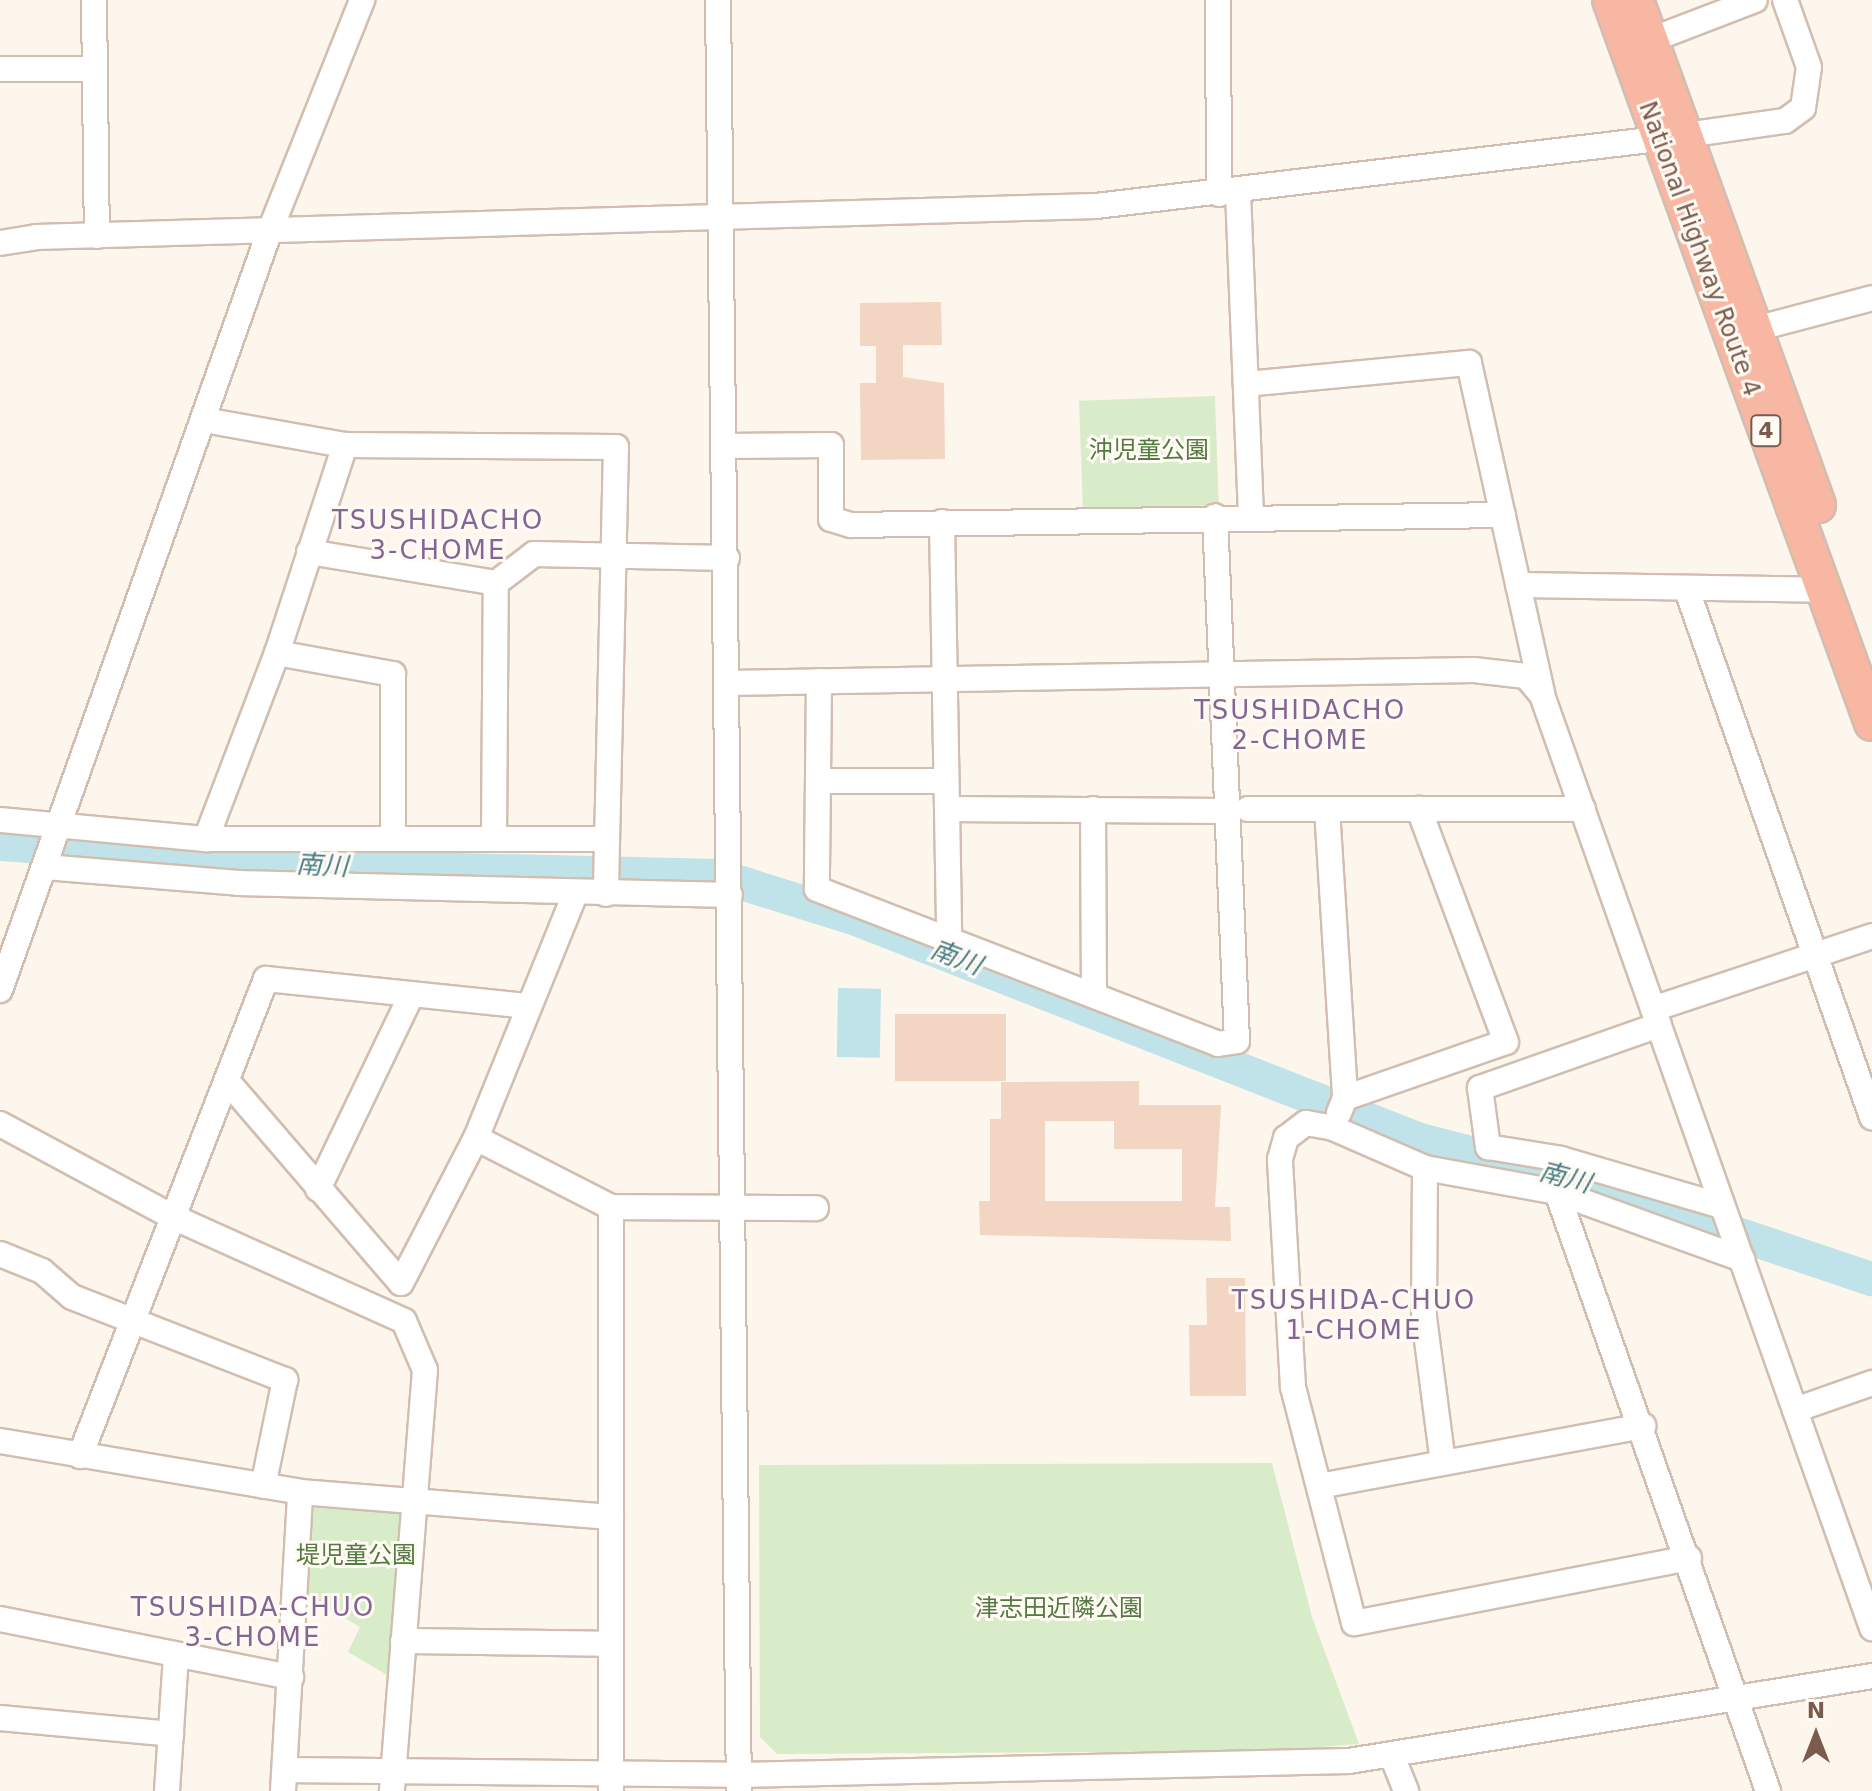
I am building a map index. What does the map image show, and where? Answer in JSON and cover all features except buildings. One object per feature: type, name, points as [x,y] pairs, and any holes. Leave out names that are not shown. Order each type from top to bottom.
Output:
[{"type":"highway","name":"National Highway Route 4","points":[[1610,0],[1755,329],[1872,656]]},
{"type":"highway","name":"National Highway Route 4","points":[[1636,0],[1651,40],[1670,137],[1872,723]]},
{"type":"street","points":[[94,0],[97,236]]},
{"type":"street","points":[[0,990],[269,233],[362,0]]},
{"type":"street","points":[[718,0],[726,446],[739,1783]]},
{"type":"street","points":[[1218,0],[1229,193],[1246,384],[1251,516]]},
{"type":"street","points":[[1651,40],[1755,0]]},
{"type":"street","points":[[0,243],[97,236],[721,220],[1096,206],[1229,193],[1670,137],[1785,121],[1803,108],[1809,67],[1785,0]]},
{"type":"street","points":[[0,69],[89,69]]},
{"type":"street","points":[[1755,329],[1872,298]]},
{"type":"street","points":[[1246,384],[1469,363],[1542,695],[1872,1628]]},
{"type":"street","points":[[204,420],[345,445],[616,447],[606,894]]},
{"type":"street","points":[[206,839],[277,653],[345,445]]},
{"type":"street","points":[[726,446],[831,445],[831,519],[851,525],[1215,516],[1503,515]]},
{"type":"street","points":[[819,681],[821,781],[817,889],[1218,1044],[1237,1041],[1236,810],[1220,675],[1215,516]]},
{"type":"street","points":[[942,522],[949,939]]},
{"type":"street","points":[[309,552],[496,583],[534,554],[727,558]]},
{"type":"street","points":[[494,839],[496,583]]},
{"type":"street","points":[[1518,585],[1825,590]]},
{"type":"street","points":[[1687,590],[1872,1117]]},
{"type":"street","points":[[277,653],[393,674],[393,839]]},
{"type":"street","points":[[728,683],[1474,670],[1526,676],[1542,695]]},
{"type":"street","points":[[821,781],[946,781]]},
{"type":"street","points":[[947,809],[1583,809]]},
{"type":"street","points":[[1093,809],[1094,995]]},
{"type":"street","points":[[1327,809],[1339,1113]]},
{"type":"street","points":[[1419,809],[1506,1042],[1339,1113],[1306,1123],[1286,1138],[1280,1159],[1293,1387],[1354,1623],[1689,1558]]},
{"type":"street","points":[[0,820],[206,839],[606,839]]},
{"type":"street","points":[[45,867],[238,883],[575,894],[730,895]]},
{"type":"street","points":[[228,1082],[401,1283],[476,1138],[575,894]]},
{"type":"street","points":[[1480,1088],[1815,955],[1872,936]]},
{"type":"street","points":[[80,1456],[136,1320],[266,979],[529,1006]]},
{"type":"street","points":[[318,1189],[412,994]]},
{"type":"street","points":[[1479,1052],[1488,1147],[1561,1159],[1722,1206]]},
{"type":"street","points":[[1339,1113],[1425,1168],[1557,1192],[1742,1259]]},
{"type":"street","points":[[0,1124],[173,1217],[404,1321],[425,1370],[393,1781]]},
{"type":"street","points":[[476,1138],[611,1207],[816,1208]]},
{"type":"street","points":[[1425,1168],[1424,1317],[1443,1463]]},
{"type":"street","points":[[1557,1192],[1644,1426],[1768,1791]]},
{"type":"street","points":[[611,1207],[611,1782]]},
{"type":"street","points":[[0,1254],[42,1271],[72,1297],[285,1380],[263,1486]]},
{"type":"street","points":[[1795,1410],[1872,1383]]},
{"type":"street","points":[[1319,1486],[1644,1426]]},
{"type":"street","points":[[0,1441],[300,1492],[611,1517]]},
{"type":"street","points":[[300,1492],[284,1780],[739,1783],[1042,1780],[1392,1756],[1872,1676]]},
{"type":"street","points":[[0,1619],[291,1677]]},
{"type":"street","points":[[403,1641],[611,1644]]},
{"type":"street","points":[[167,1791],[176,1655]]},
{"type":"street","points":[[0,1718],[171,1734]]},
{"type":"street","points":[[1392,1756],[1406,1791]]},
{"type":"green space","name":"沖児童公園","points":[[1215,396],[1219,505],[1083,510],[1079,401]]},
{"type":"green space","name":"津志田近隣公園","points":[[1272,1463],[1312,1617],[1359,1744],[1265,1751],[777,1754],[760,1737],[759,1465]]},
{"type":"green space","name":"堤児童公園","points":[[319,1506],[399,1511],[405,1517],[392,1678],[348,1652],[360,1627],[307,1596],[313,1509]]},
{"type":"water","points":[[838,988],[881,989],[880,1058],[837,1057]]},
{"type":"waterway","name":"南川","points":[[0,844],[328,867],[719,876],[856,919],[1420,1140],[1586,1183],[1872,1279]]},
{"type":"district","name":"TSUSHIDACHO 3-CHOME","points":[[438,536]]},
{"type":"district","name":"TSUSHIDACHO 2-CHOME","points":[[1300,726]]},
{"type":"district","name":"TSUSHIDA-CHUO 1-CHOME","points":[[1354,1316]]},
{"type":"district","name":"TSUSHIDA-CHUO 3-CHOME","points":[[253,1623]]}]
